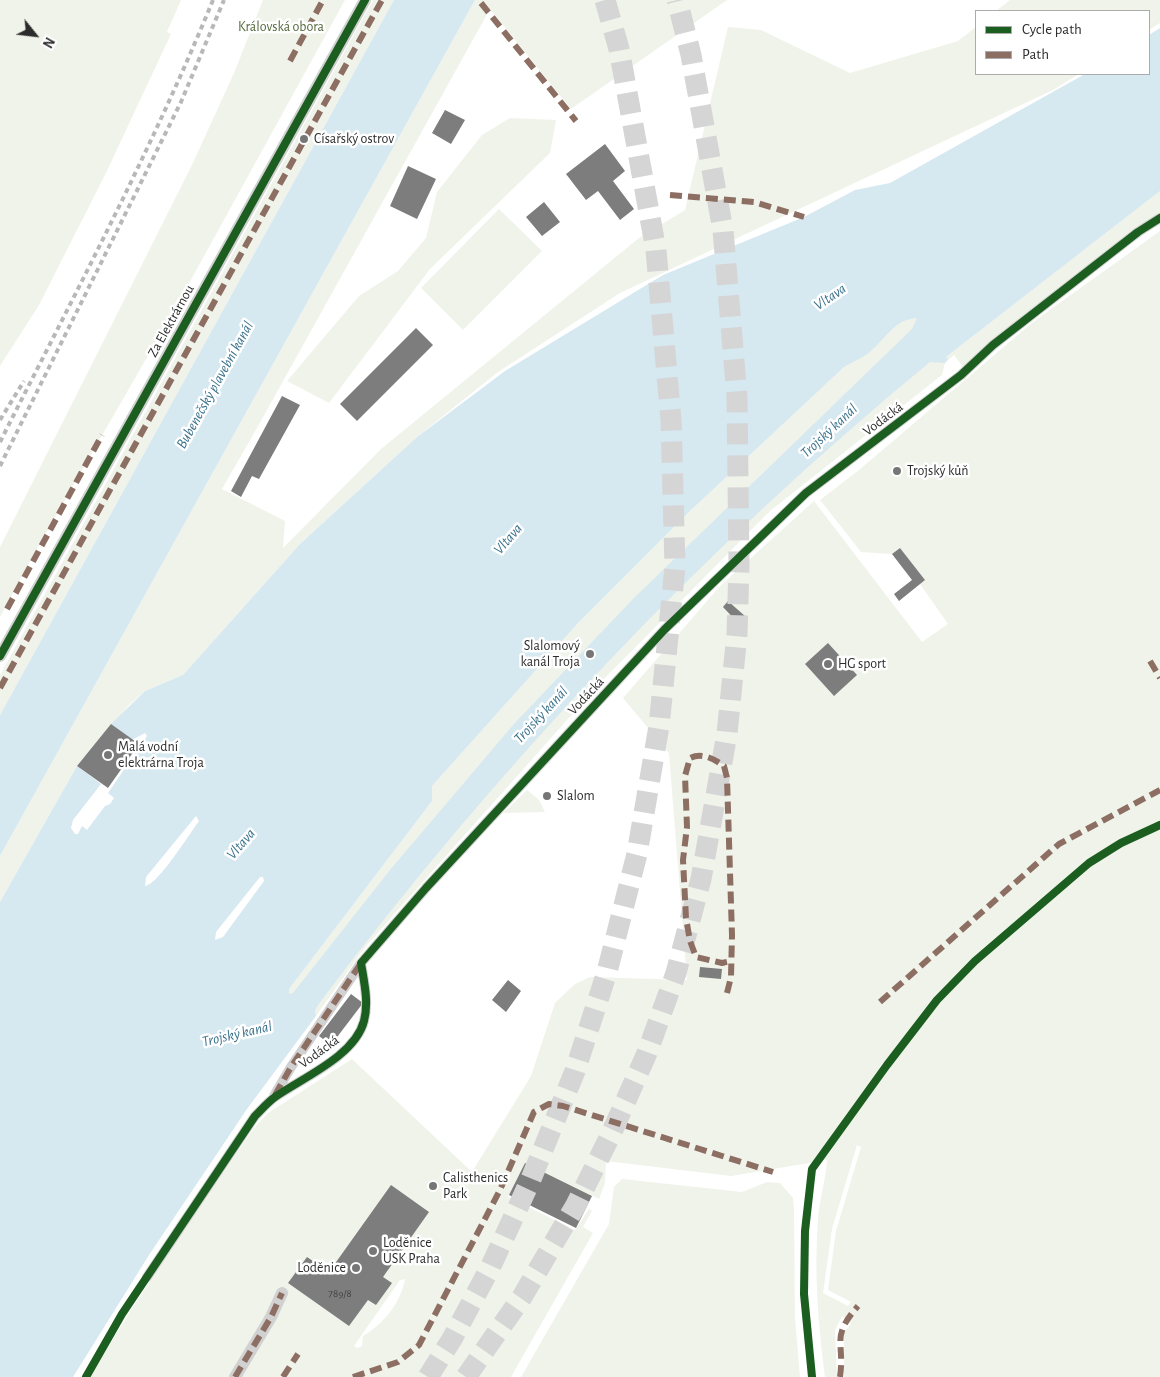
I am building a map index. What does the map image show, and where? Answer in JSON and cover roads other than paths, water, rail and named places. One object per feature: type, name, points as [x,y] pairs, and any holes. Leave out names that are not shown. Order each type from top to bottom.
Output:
[{"type":"street","name":"Za Elektrárnou","points":[[0,656],[365,0]]},
{"type":"street","name":"Vodácká","points":[[273,1098],[290,1067],[361,963],[426,888],[664,629],[806,493],[961,375],[993,345],[1138,232],[1160,218]]},
{"type":"street","name":"Vodácká","points":[[147,1277],[255,1116],[273,1098],[328,1063],[350,1046],[364,1022],[367,999],[361,963]]},
{"type":"street","points":[[235,1377],[271,1317],[282,1292]]},
{"type":"water","name":"Bubenečský plavební kanál","points":[[394,0],[475,0],[0,856],[0,715]]},
{"type":"water","points":[[1160,28],[1160,191],[946,357],[948,359],[945,363],[930,362],[845,434],[763,508],[605,665],[529,747],[457,831],[386,917],[318,1005],[315,1010],[316,1016],[247,1109],[149,1255],[73,1377],[0,1377],[0,902],[77,766],[101,784],[73,820],[71,828],[75,834],[78,834],[82,826],[87,830],[105,806],[110,804],[114,798],[108,793],[147,736],[145,733],[132,740],[111,724],[145,691],[183,675],[300,544],[417,437],[505,371],[663,275],[804,217],[855,190],[890,183],[1083,75],[1150,75],[1150,34]],"holes":[[[917,318],[912,329],[634,598],[514,724],[390,870],[293,993],[289,994],[289,989],[432,801],[432,786],[578,623],[690,511],[843,368],[877,346],[897,325],[909,319]],[[196,816],[199,821],[181,847],[158,877],[145,886],[146,877]],[[260,877],[263,877],[264,881],[223,937],[215,940],[216,932]]]},
{"type":"tunnel","points":[[428,1377],[452,1339],[491,1266],[531,1179],[575,1071],[607,972],[637,854],[659,726],[675,567],[671,420],[656,250],[619,49],[605,0]]},
{"type":"tunnel","points":[[466,1377],[522,1297],[576,1205],[611,1134],[647,1053],[676,973],[701,879],[727,734],[737,634],[739,565],[737,397],[723,230],[691,55],[677,0]]},
{"type":"railway","points":[[0,442],[138,168],[213,0]]},
{"type":"railway","points":[[0,466],[181,102],[224,0]]},
{"type":"railway","points":[[0,420],[24,381]]},
{"type":"place","name":"Císařský ostrov","points":[[304,139]]},
{"type":"place","name":"Trojský kůň","points":[[897,471]]},
{"type":"place","name":"Slalomový kanál Troja","points":[[590,654]]},
{"type":"place","name":"HG sport","points":[[828,664]]},
{"type":"place","name":"Malá vodní elektrárna Troja","points":[[108,755]]},
{"type":"place","name":"Slalom","points":[[547,796]]},
{"type":"place","name":"Calisthenics Park","points":[[433,1186]]},
{"type":"place","name":"Loděnice USK Praha","points":[[373,1251]]},
{"type":"place","name":"Loděnice","points":[[356,1268]]},
{"type":"park label","name":"Královská obora","points":[[281,27]]},
{"type":"water label","name":"Vltava","points":[[830,297]]},
{"type":"water label","name":"Trojský kanál","points":[[829,431]]},
{"type":"water label","name":"Vltava","points":[[508,539]]},
{"type":"water label","name":"Trojský kanál","points":[[541,715]]},
{"type":"water label","name":"Vltava","points":[[241,844]]},
{"type":"water label","name":"Trojský kanál","points":[[237,1034]]}]
